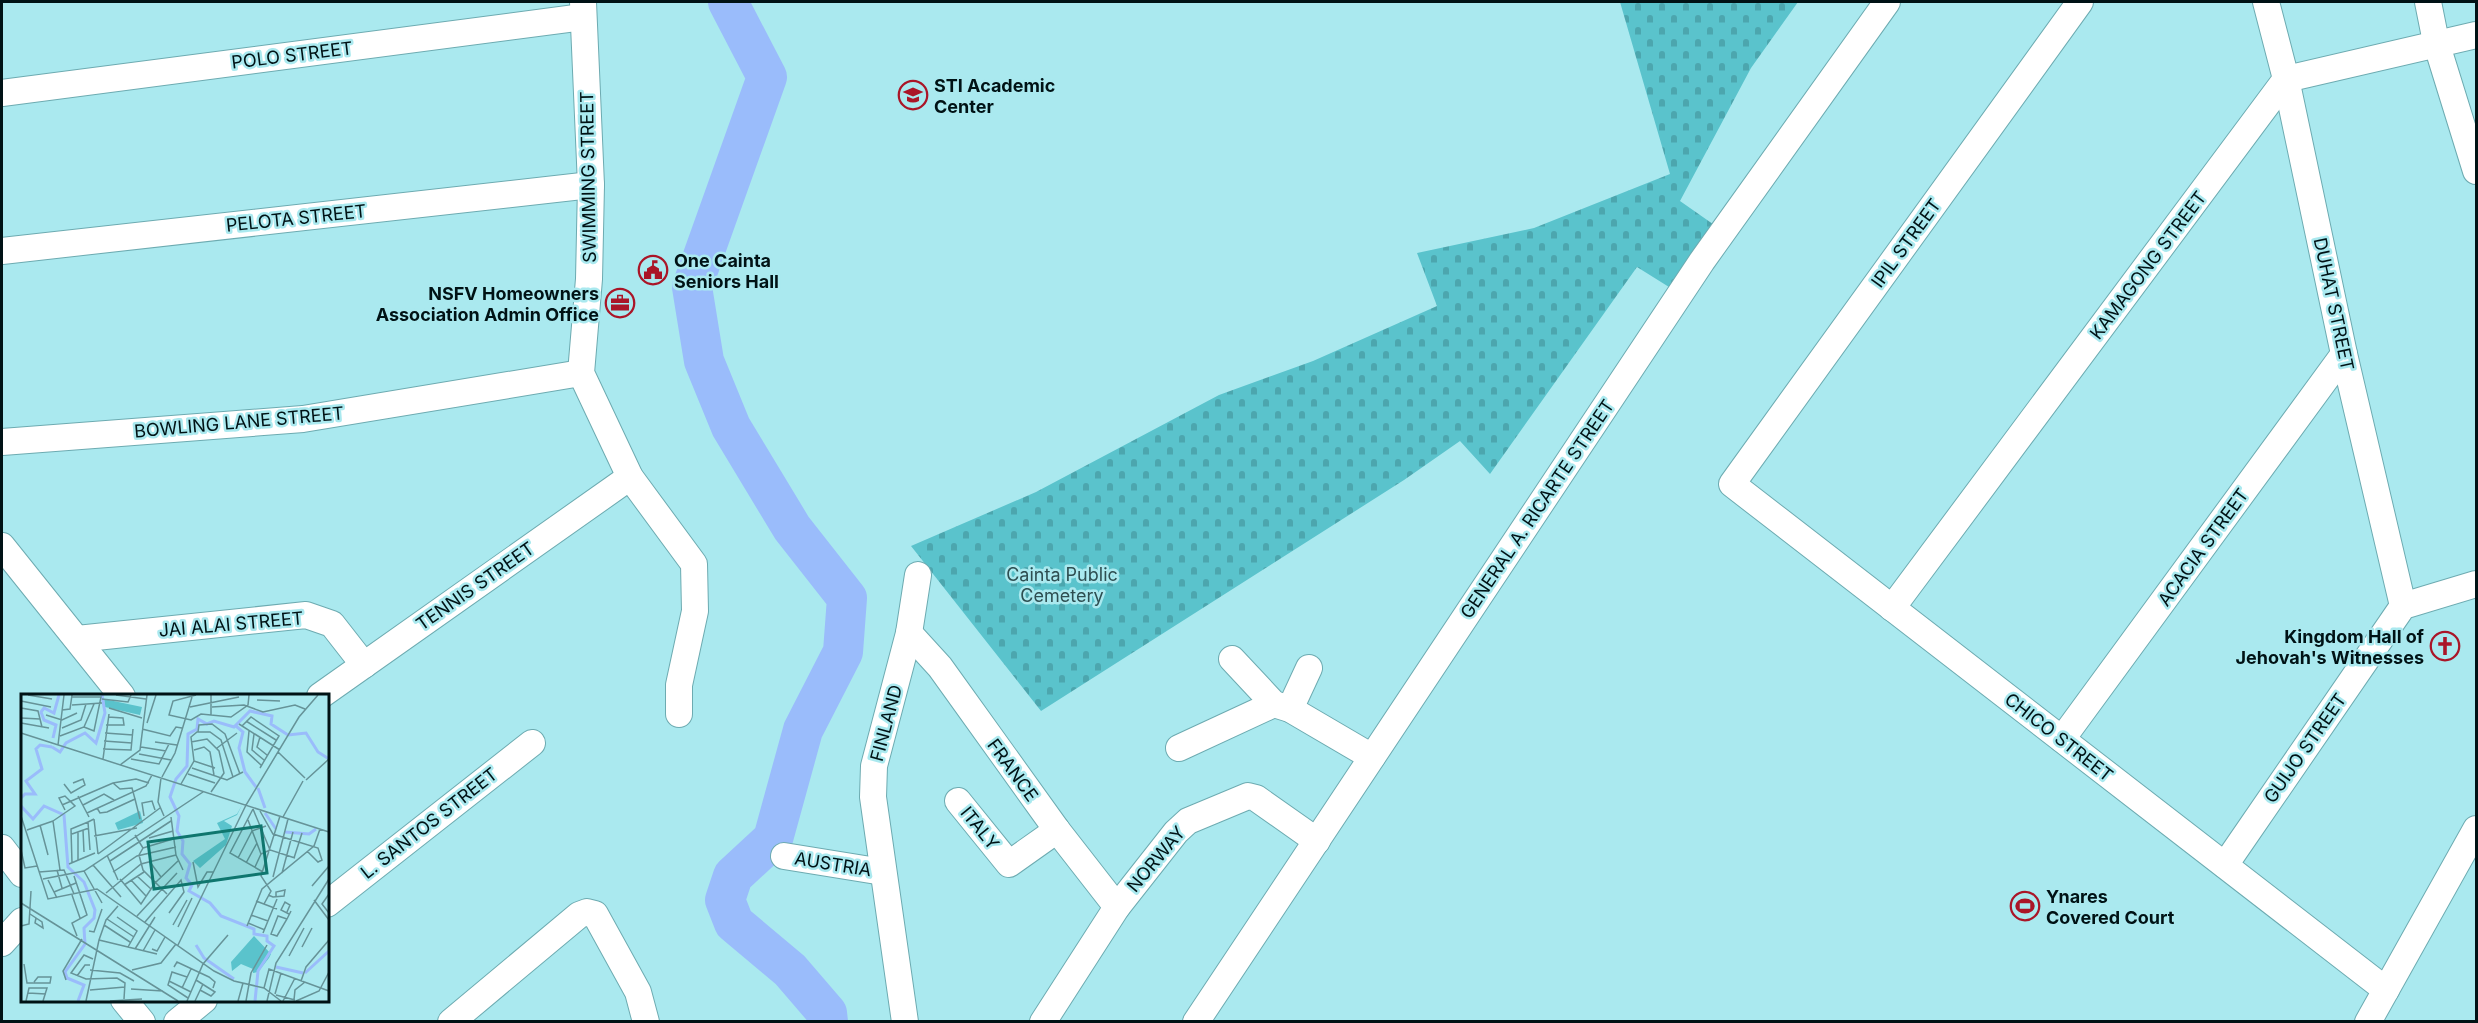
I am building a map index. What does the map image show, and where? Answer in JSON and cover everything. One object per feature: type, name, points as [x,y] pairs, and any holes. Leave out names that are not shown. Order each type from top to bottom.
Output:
[{"type":"street","name":"GENERAL A. RICARTE STREET","points":[[1197,1022],[1702,261],[1887,2]]},
{"type":"street","name":"IPIL STREET","points":[[1732,484],[2080,2]]},
{"type":"street","name":"DUHAT STREET","points":[[2266,2],[2286,79],[2344,354],[2403,606]]},
{"type":"street","points":[[2428,2],[2436,42],[2476,171]]},
{"type":"street","name":"POLO STREET","points":[[2,93],[583,9]]},
{"type":"street","name":"SWIMMING STREET","points":[[581,373],[590,279],[591,185],[583,9]]},
{"type":"street","points":[[2286,79],[2436,42],[2476,35]]},
{"type":"street","name":"KAMAGONG STREET","points":[[1892,608],[2286,79]]},
{"type":"street","name":"PELOTA STREET","points":[[2,251],[591,185]]},
{"type":"street","name":"ACACIA STREET","points":[[2062,739],[2344,354]]},
{"type":"street","points":[[581,373],[630,477],[694,564],[696,611],[679,685],[679,714]]},
{"type":"street","name":"BOWLING LANE STREET","points":[[2,442],[303,419],[581,373]]},
{"type":"street","name":"TENNIS STREET","points":[[323,694],[630,477]]},
{"type":"street","name":"CHICO STREET","points":[[1732,484],[2386,990]]},
{"type":"street","points":[[2,546],[120,694]]},
{"type":"street","name":"FINLAND","points":[[883,872],[873,797],[874,766],[909,633],[918,575]]},
{"type":"street","points":[[2403,606],[2476,584]]},
{"type":"street","name":"GUIJO STREET","points":[[2225,865],[2403,606]]},
{"type":"street","name":"JAI ALAI STREET","points":[[77,639],[306,615],[332,624],[364,664]]},
{"type":"street","name":"FRANCE","points":[[909,633],[940,667],[1057,830],[1117,907]]},
{"type":"street","points":[[1232,659],[1282,706],[1372,757]]},
{"type":"street","points":[[1179,748],[1282,706],[1309,668]]},
{"type":"street","name":"L. SANTOS STREET","points":[[328,903],[532,743]]},
{"type":"street","name":"NORWAY","points":[[1043,1022],[1117,907],[1188,821],[1248,796],[1264,803],[1317,842]]},
{"type":"street","name":"ITALY","points":[[958,801],[1009,864],[1057,830]]},
{"type":"street","points":[[2368,1022],[2476,829]]},
{"type":"street","points":[[2,848],[21,873]]},
{"type":"street","name":"AUSTRIA","points":[[784,856],[883,872]]},
{"type":"street","points":[[883,872],[905,1022]]},
{"type":"street","points":[[451,1022],[579,915],[587,912],[595,914],[638,992],[646,1022]]},
{"type":"street","points":[[2,943],[21,922]]},
{"type":"street","points":[[126,1002],[142,1022]]},
{"type":"street","points":[[177,1022],[202,1002]]},
{"type":"green space","name":"Cainta Public Cemetery","points":[[1620,2],[1798,2],[1751,68],[1680,201],[1720,229],[1677,292],[1637,267],[1490,474],[1460,441],[1404,480],[1041,711],[911,546],[1036,492],[1219,395],[1313,361],[1437,306],[1417,253],[1534,228],[1670,174]]},
{"type":"waterway","points":[[728,2],[767,77],[692,287],[704,361],[731,427],[792,528],[847,598],[843,652],[803,730],[773,839],[733,876],[725,900],[734,923],[790,970],[827,1013],[828,1022]]},
{"type":"place","name":"STI Academic Center","points":[[913,95]]},
{"type":"place","name":"One Cainta Seniors Hall","points":[[653,270]]},
{"type":"place","name":"NSFV Homeowners Association Admin Office","points":[[620,303]]},
{"type":"place","name":"Kingdom Hall of Jehovah's Witnesses","points":[[2445,646]]},
{"type":"place","name":"Ynares Covered Court","points":[[2025,906]]}]
